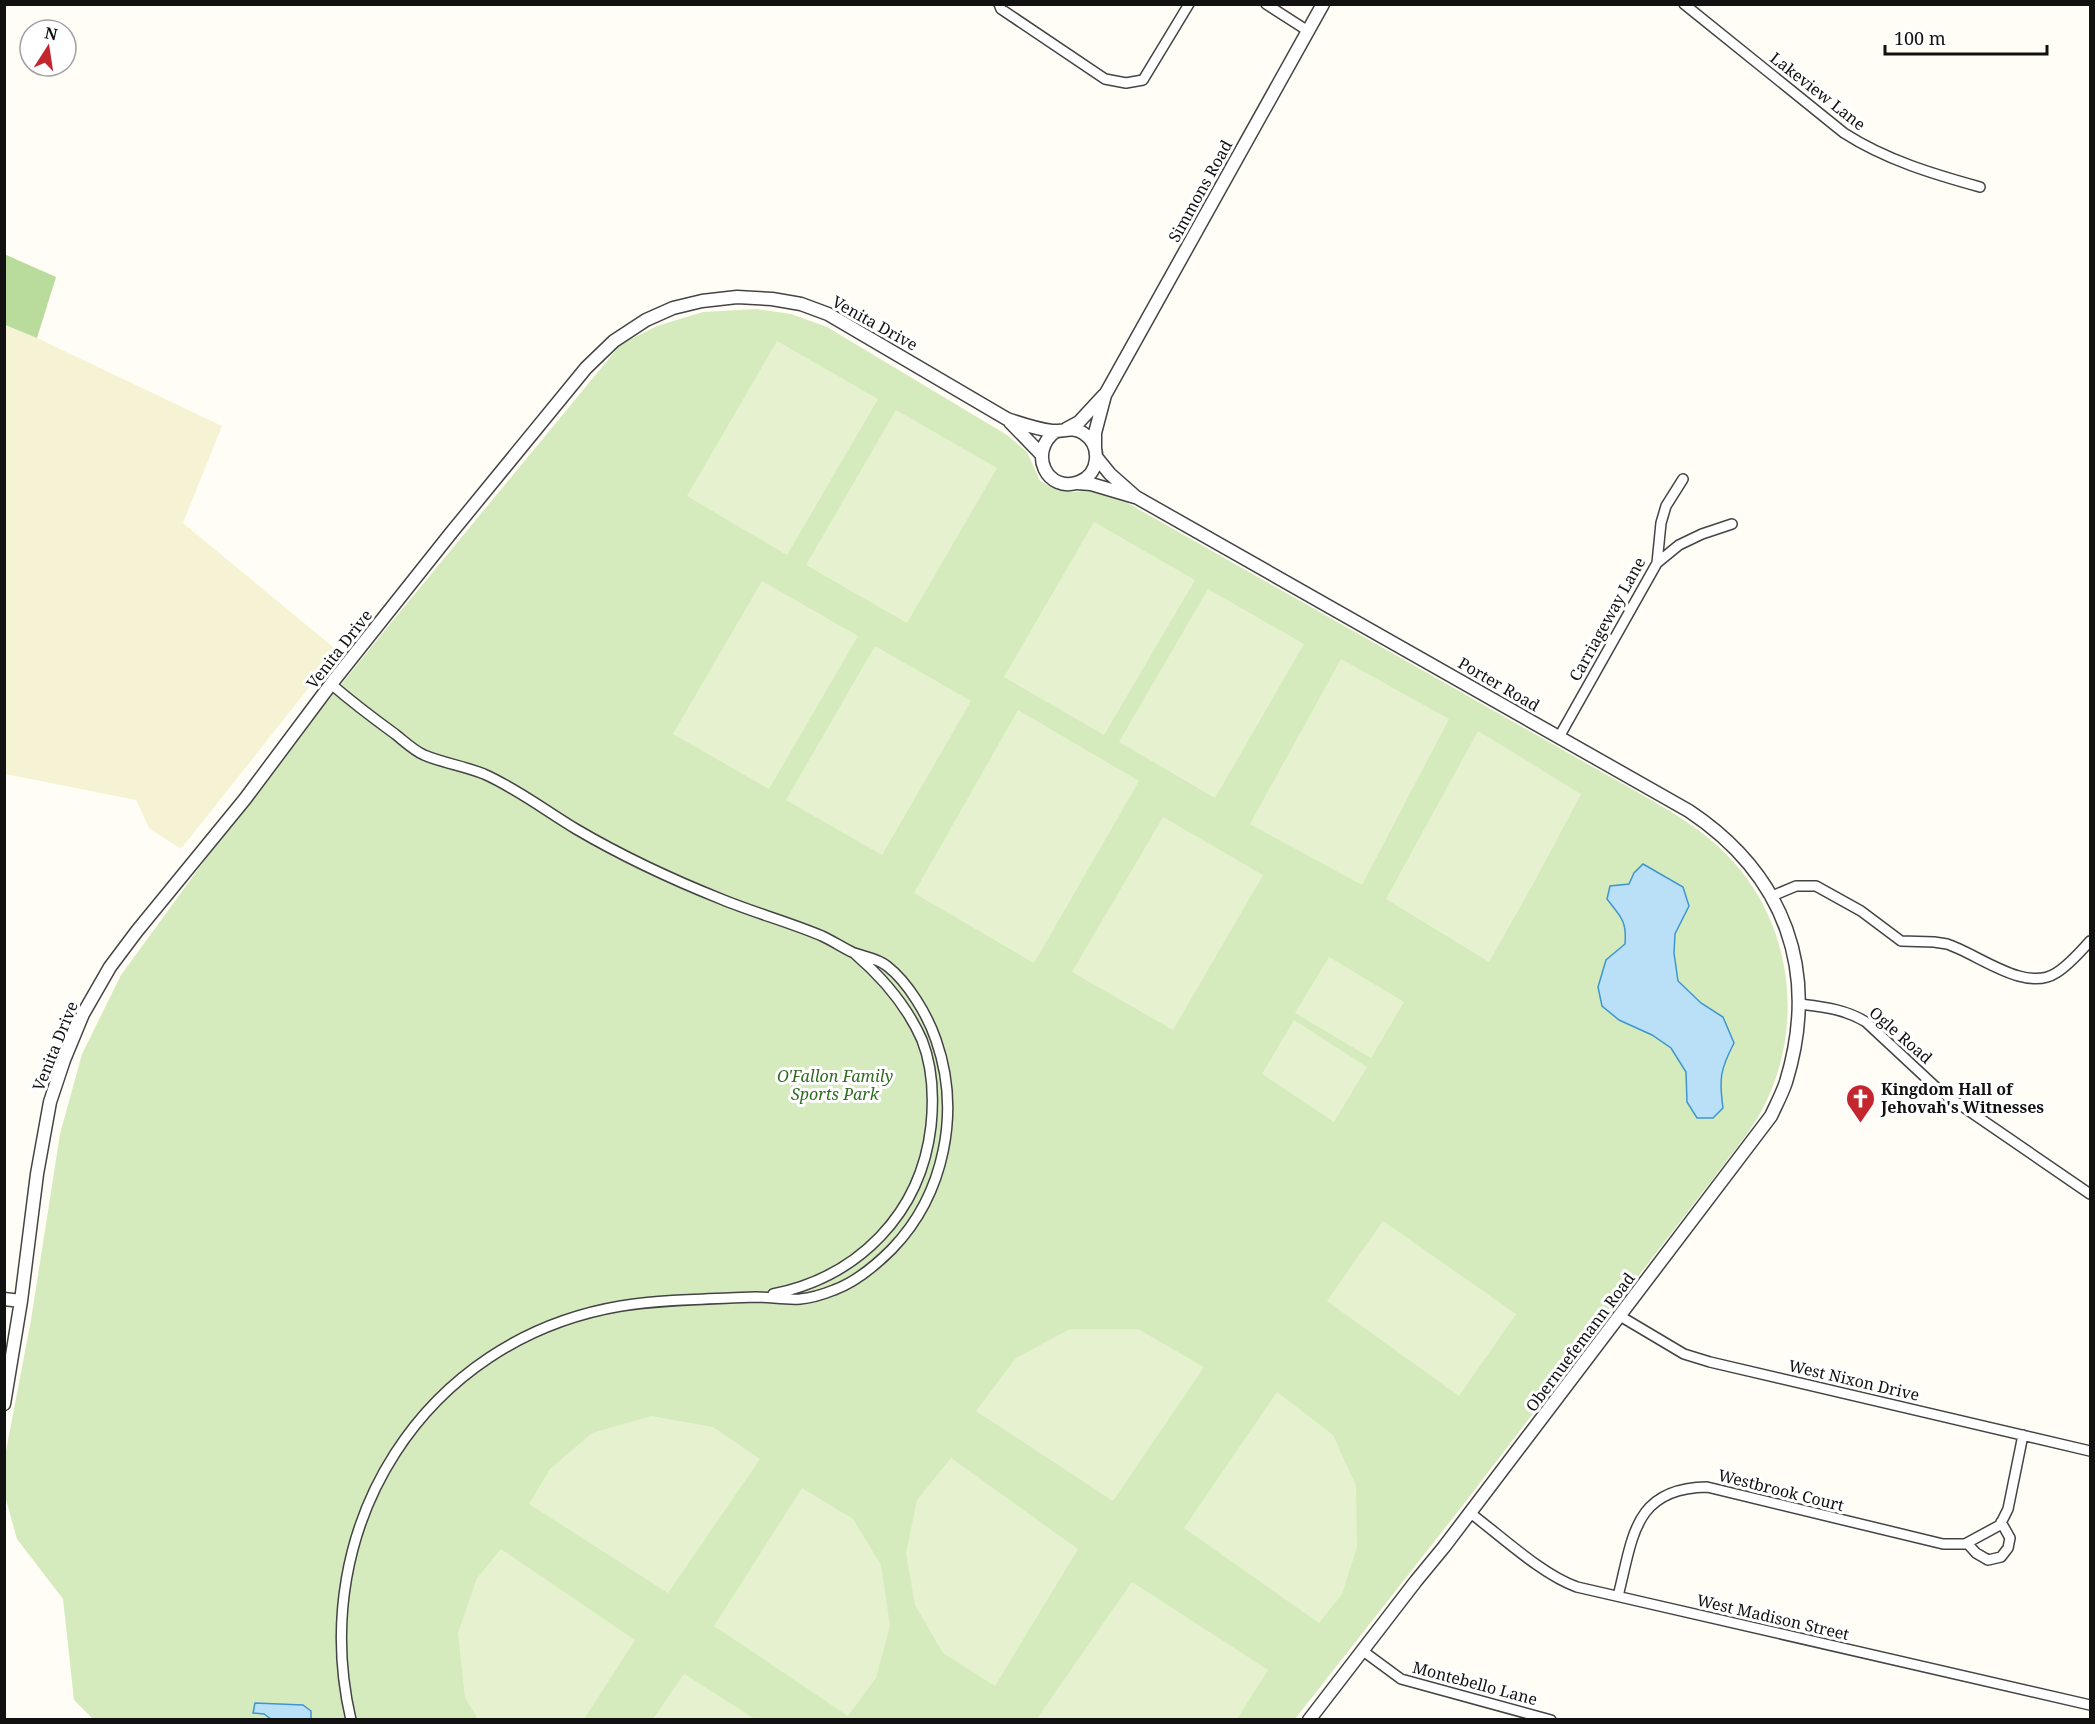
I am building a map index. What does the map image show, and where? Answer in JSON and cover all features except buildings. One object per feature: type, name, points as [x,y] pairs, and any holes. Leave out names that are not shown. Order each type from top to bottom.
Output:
[{"type":"street","points":[[999,4],[1001,9],[1105,79],[1126,83],[1143,80],[1189,4]]},
{"type":"street","points":[[1266,4],[1308,31]]},
{"type":"street","name":"Simmons Road","points":[[1061,430],[1079,422],[1105,394],[1323,4]]},
{"type":"street","name":"Lakeview Lane","points":[[1684,4],[1858,142],[1903,163],[1980,187]]},
{"type":"street","name":"Venita Drive","points":[[4,1404],[21,1301],[37,1174],[50,1102],[83,1014],[110,967],[137,931],[245,799],[451,533],[586,368],[614,341],[646,320],[673,308],[702,301],[737,297],[772,299],[801,304],[828,314],[1007,419],[1040,429],[1061,430]]},
{"type":"street","name":"Simmons Road","points":[[1096,453],[1095,433],[1105,394]]},
{"type":"street","name":"Venita Drive","points":[[1007,419],[1041,454]]},
{"type":"street","points":[[1061,430],[1076,430],[1084,433],[1091,440],[1096,453],[1091,473],[1076,483],[1066,484],[1050,476],[1044,468],[1041,454],[1044,444],[1061,430]]},
{"type":"street","name":"Porter Road","points":[[1096,453],[1110,474],[1136,497],[1710,825],[1743,856],[1772,896],[1787,926],[1793,951]]},
{"type":"street","name":"Carriageway Lane","points":[[1559,737],[1657,563],[1661,523],[1666,506],[1683,479]]},
{"type":"street","name":"Porter Road","points":[[1076,483],[1091,484],[1136,497]]},
{"type":"street","points":[[1657,563],[1679,546],[1702,534],[1732,524]]},
{"type":"street","points":[[332,684],[420,754],[484,774],[579,831],[639,863],[723,900],[827,938],[888,966],[916,1000],[928,1019],[943,1066],[947,1091],[947,1119],[939,1171],[919,1214],[909,1229],[882,1259],[838,1289],[803,1299],[761,1297],[625,1305],[565,1319],[534,1331],[506,1346],[469,1372],[432,1405],[396,1451],[380,1477],[364,1511],[352,1549],[341,1622],[342,1672],[351,1719]]},
{"type":"street","points":[[1772,896],[1796,886],[1816,886],[1861,911],[1901,941],[1947,944],[2025,979],[2042,979],[2055,975],[2091,941]]},
{"type":"street","name":"Obernuefemann Road","points":[[1309,1719],[1363,1652],[1771,1116],[1785,1083],[1794,1046],[1799,1004],[1793,951]]},
{"type":"street","points":[[761,1297],[796,1290],[822,1279],[846,1266],[867,1249],[890,1227],[903,1207],[923,1163],[930,1137],[933,1087],[922,1041],[894,993],[854,952]]},
{"type":"street","name":"Ogle Road","points":[[1799,1004],[1838,1009],[1866,1022],[1940,1091],[2091,1194]]},
{"type":"street","points":[[4,1299],[21,1301]]},
{"type":"street","name":"West Nixon Drive","points":[[1620,1316],[1684,1354],[1710,1362],[2091,1451]]},
{"type":"street","points":[[1967,1543],[1976,1553],[1988,1560],[2001,1557],[2008,1548],[2010,1538],[2001,1522],[2008,1509],[2023,1435]]},
{"type":"street","name":"Westbrook Court","points":[[1618,1596],[1634,1533],[1641,1517],[1652,1504],[1667,1493],[1687,1487],[1707,1487],[1943,1544],[1967,1543],[2000,1525],[2001,1522]]},
{"type":"street","name":"West Madison Street","points":[[1469,1512],[1563,1582],[2091,1705]]},
{"type":"street","name":"Montebello Lane","points":[[1363,1652],[1401,1679],[1551,1719]]},
{"type":"shaded area","points":[[4,325],[37,338],[222,426],[183,523],[338,651],[181,849],[149,828],[136,800],[5,774]]},
{"type":"green space","points":[[4,254],[56,277],[37,338],[5,325]]},
{"type":"green space","name":"O'Fallon Family Sports Park","points":[[756,309],[791,314],[827,327],[1007,435],[1027,452],[1040,481],[1056,490],[1073,492],[1092,490],[1117,497],[1646,797],[1709,838],[1749,881],[1766,910],[1778,940],[1785,972],[1788,1005],[1785,1038],[1778,1071],[1766,1102],[1753,1126],[1725,1163],[1463,1505],[1295,1719],[93,1719],[74,1700],[63,1599],[17,1539],[5,1496],[5,1456],[31,1320],[60,1134],[82,1054],[121,975],[256,790],[621,344],[657,326],[703,312]]},
{"type":"green space","points":[[777,341],[878,399],[787,555],[687,496]]},
{"type":"green space","points":[[896,410],[997,468],[907,623],[806,565]]},
{"type":"green space","points":[[1094,522],[1195,580],[1104,735],[1004,677]]},
{"type":"green space","points":[[762,581],[858,636],[769,789],[673,734]]},
{"type":"green space","points":[[1208,589],[1304,644],[1215,798],[1119,742]]},
{"type":"green space","points":[[875,646],[971,701],[882,855],[786,800]]},
{"type":"green space","points":[[1341,659],[1449,719],[1362,885],[1250,824]]},
{"type":"green space","points":[[1018,710],[1139,781],[1034,963],[914,893]]},
{"type":"green space","points":[[1478,731],[1581,794],[1489,962],[1386,899]]},
{"type":"green space","points":[[1163,817],[1263,875],[1173,1030],[1072,972]]},
{"type":"green space","points":[[1329,957],[1404,1002],[1371,1058],[1295,1013]]},
{"type":"green space","points":[[1294,1020],[1367,1067],[1334,1122],[1262,1074]]},
{"type":"green space","points":[[1383,1221],[1516,1314],[1459,1396],[1327,1301]]},
{"type":"green space","points":[[1070,1329],[1138,1329],[1204,1367],[1113,1501],[976,1411],[1016,1358]]},
{"type":"green space","points":[[1277,1392],[1333,1435],[1356,1486],[1357,1547],[1342,1594],[1319,1623],[1184,1528]]},
{"type":"green space","points":[[651,1416],[713,1427],[760,1459],[668,1593],[529,1504],[550,1469],[592,1433]]},
{"type":"green space","points":[[951,1458],[1078,1549],[995,1686],[943,1653],[915,1605],[906,1553],[917,1500]]},
{"type":"green space","points":[[802,1488],[853,1519],[881,1565],[890,1626],[876,1678],[848,1716],[714,1626]]},
{"type":"green space","points":[[501,1549],[635,1640],[584,1719],[478,1719],[465,1698],[458,1633],[477,1578]]},
{"type":"green space","points":[[1132,1582],[1268,1670],[1235,1720],[1043,1720],[1038,1717]]},
{"type":"green space","points":[[684,1674],[755,1719],[653,1719]]},
{"type":"water","points":[[1643,864],[1683,887],[1689,906],[1675,934],[1674,953],[1678,981],[1701,1003],[1723,1017],[1734,1043],[1722,1075],[1723,1108],[1713,1118],[1697,1118],[1687,1102],[1686,1072],[1671,1048],[1652,1035],[1619,1020],[1602,1006],[1598,987],[1606,960],[1625,944],[1624,924],[1607,899],[1610,886],[1629,884],[1634,873]]},
{"type":"water","points":[[255,1703],[303,1705],[311,1711],[311,1719],[271,1719],[264,1714],[253,1713]]},
{"type":"place","name":"Kingdom Hall of Jehovah's Witnesses","points":[[1860,1124]]}]
